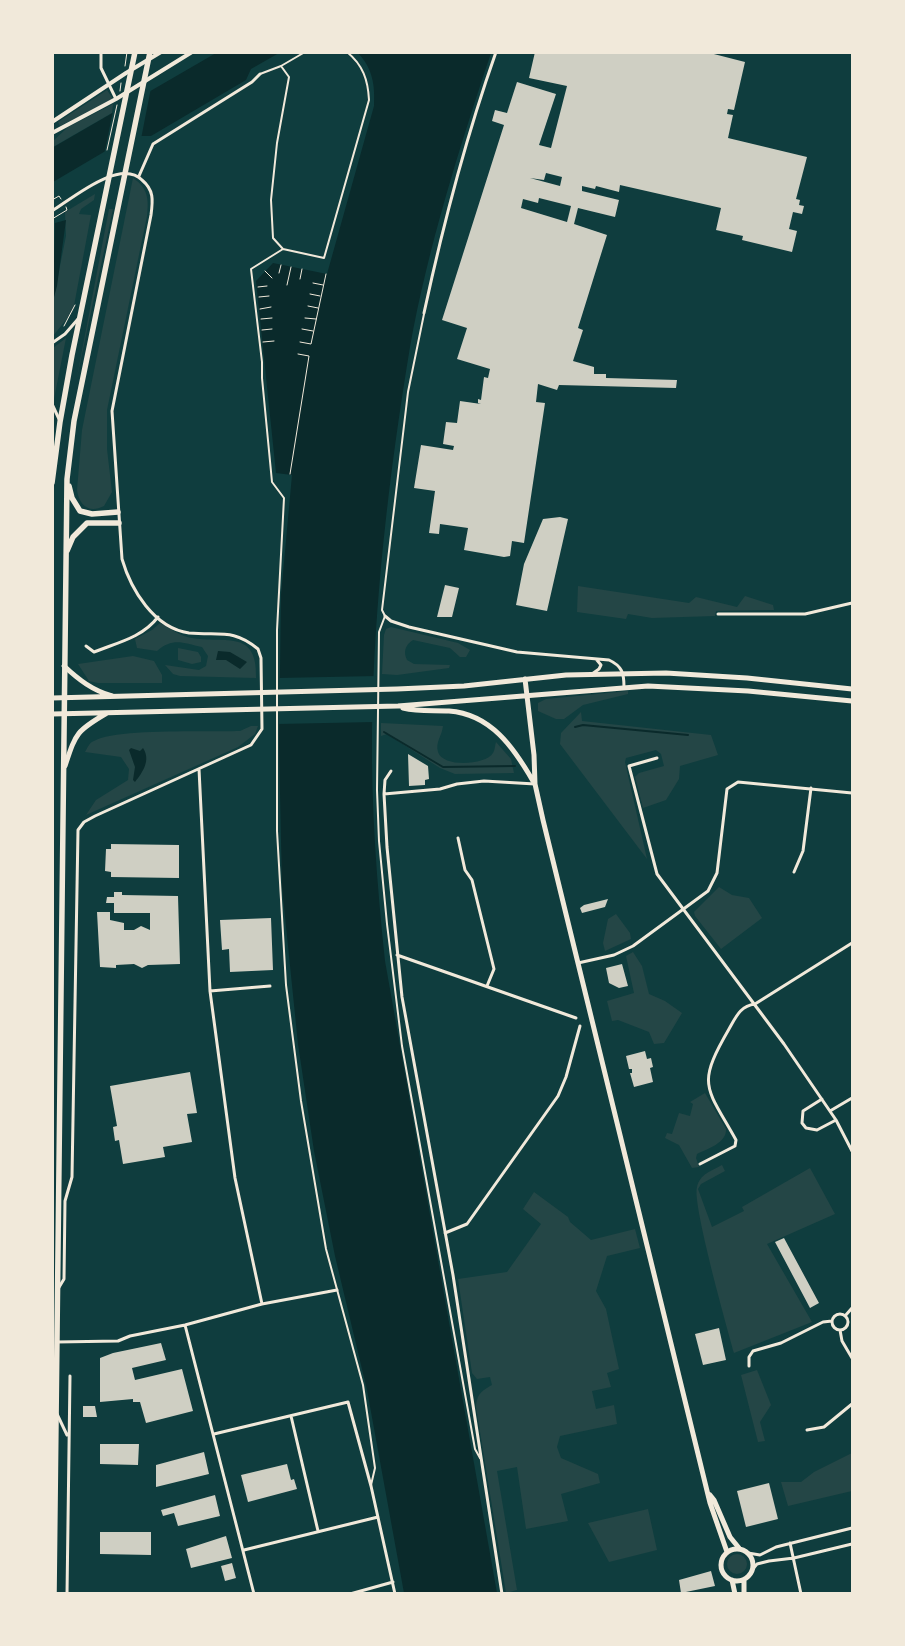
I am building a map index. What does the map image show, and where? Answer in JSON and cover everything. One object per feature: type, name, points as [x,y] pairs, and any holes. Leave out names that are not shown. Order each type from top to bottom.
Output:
[{"type":"highway","points":[[52,483],[60,422],[135,52]]},
{"type":"highway","points":[[54,1594],[55,1341],[58,1290],[67,478],[74,421],[150,52]]},
{"type":"highway","points":[[67,478],[72,498],[80,511],[92,514],[118,512]]},
{"type":"highway","points":[[66,555],[73,537],[87,523],[95,521],[119,523]]},
{"type":"main road","points":[[64,666],[79,680],[97,692],[117,698]]},
{"type":"main road","points":[[52,698],[117,698],[255,692],[397,689],[464,686],[525,679],[592,675],[666,673],[747,678],[852,689]]},
{"type":"main road","points":[[525,679],[535,784],[716,1521],[727,1552],[721,1565],[724,1574],[732,1580],[744,1580]]},
{"type":"main road","points":[[52,714],[398,706],[624,687],[683,686],[852,701]]},
{"type":"main road","points":[[398,706],[420,712],[450,711],[479,719],[501,735],[512,746],[535,784]]},
{"type":"main road","points":[[63,770],[72,744],[80,729],[107,712]]},
{"type":"main road","points":[[710,1495],[730,1537],[739,1548],[748,1552],[752,1559],[752,1570],[744,1580],[744,1594]]},
{"type":"main road","points":[[727,1552],[739,1548]]},
{"type":"main road","points":[[732,1580],[735,1594]]},
{"type":"street","points":[[101,52],[101,68],[117,100]]},
{"type":"street","points":[[52,122],[161,52]]},
{"type":"street","points":[[52,133],[117,100],[192,52]]},
{"type":"street","points":[[424,313],[438,248],[466,148],[496,52]]},
{"type":"street","points":[[139,176],[153,144],[252,82],[260,74]]},
{"type":"street","points":[[52,211],[106,177],[125,173],[139,176],[150,187],[153,199],[112,410],[122,560],[127,578],[136,594],[167,625],[186,632],[237,634],[258,649],[261,658],[262,729],[251,744],[95,816],[80,825],[77,835],[72,1177],[65,1202],[64,1280],[58,1290]]},
{"type":"street","points":[[52,343],[65,334],[82,314]]},
{"type":"street","points":[[52,404],[60,422]]},
{"type":"street","points":[[718,614],[805,614],[852,603]]},
{"type":"street","points":[[385,616],[391,621],[409,627],[517,652],[609,660],[618,664],[624,674],[624,687]]},
{"type":"street","points":[[86,646],[94,652],[131,638],[147,630],[158,618]]},
{"type":"street","points":[[592,675],[601,665],[596,658]]},
{"type":"street","points":[[657,758],[629,766],[654,868],[755,1004],[822,1099],[836,1120],[852,1151]]},
{"type":"street","points":[[199,769],[210,991],[235,1178],[262,1304]]},
{"type":"street","points":[[391,771],[385,780],[384,794],[397,955],[408,1036],[445,1233],[502,1594]]},
{"type":"street","points":[[384,794],[440,789],[484,781],[535,784]]},
{"type":"street","points":[[578,963],[614,955],[631,947],[708,891],[717,873],[727,789],[733,783],[852,793]]},
{"type":"street","points":[[794,872],[804,851],[810,788]]},
{"type":"street","points":[[458,838],[466,870],[472,880],[494,969],[487,986]]},
{"type":"street","points":[[700,1164],[735,1146],[736,1140],[710,1092],[708,1071],[711,1060],[740,1009],[755,1004],[852,943]]},
{"type":"street","points":[[397,955],[576,1018]]},
{"type":"street","points":[[210,991],[270,986]]},
{"type":"street","points":[[445,1233],[467,1224],[558,1096],[566,1078],[580,1026]]},
{"type":"street","points":[[830,1111],[852,1098]]},
{"type":"street","points":[[822,1099],[803,1112],[802,1123],[806,1128],[817,1130],[836,1120]]},
{"type":"street","points":[[55,1341],[118,1341],[130,1336],[185,1325],[262,1304],[337,1290]]},
{"type":"street","points":[[845,1316],[852,1308]]},
{"type":"street","points":[[749,1366],[749,1357],[753,1351],[781,1343],[823,1322],[832,1321],[839,1314],[845,1316]]},
{"type":"street","points":[[840,1330],[848,1324],[845,1316]]},
{"type":"street","points":[[832,1321],[834,1327],[840,1330]]},
{"type":"street","points":[[185,1325],[254,1594]]},
{"type":"street","points":[[840,1330],[842,1341],[852,1358]]},
{"type":"street","points":[[66,1594],[70,1376]]},
{"type":"street","points":[[214,1434],[348,1402],[371,1486],[395,1594]]},
{"type":"street","points":[[807,1430],[824,1427],[852,1404]]},
{"type":"street","points":[[56,1411],[68,1438]]},
{"type":"street","points":[[291,1416],[318,1531]]},
{"type":"street","points":[[244,1550],[378,1517]]},
{"type":"street","points":[[748,1552],[760,1555],[776,1547],[852,1528]]},
{"type":"street","points":[[790,1544],[801,1594]]},
{"type":"street","points":[[752,1570],[757,1564],[794,1558],[852,1544]]},
{"type":"street","points":[[350,1594],[393,1582]]},
{"type":"lane","points":[[260,74],[281,66],[305,52]]},
{"type":"lane","points":[[281,66],[289,77],[277,143],[271,200],[273,238],[283,249],[324,258],[368,100],[368,88],[364,73],[358,61],[347,52]]},
{"type":"lane","points":[[283,249],[251,269],[262,362],[272,482],[284,498],[277,630],[277,830],[280,906],[286,986],[301,1101],[326,1249],[363,1385],[376,1468],[371,1486]]},
{"type":"lane","points":[[424,313],[408,392],[382,610],[385,616],[379,632],[377,790],[379,841],[402,1046],[475,1449],[482,1460]]},
{"type":"path","points":[[124,72],[128,52]]},
{"type":"path","points":[[120,91],[122,81]]},
{"type":"path","points":[[106,157],[117,100]]},
{"type":"path","points":[[52,200],[59,196]]},
{"type":"path","points":[[279,274],[281,265]]},
{"type":"path","points":[[287,285],[291,267]]},
{"type":"path","points":[[300,279],[302,269]]},
{"type":"path","points":[[266,271],[272,278]]},
{"type":"path","points":[[300,342],[311,344],[326,274]]},
{"type":"path","points":[[313,283],[323,285]]},
{"type":"path","points":[[257,287],[267,286]]},
{"type":"path","points":[[310,294],[321,296]]},
{"type":"path","points":[[258,298],[269,296]]},
{"type":"path","points":[[60,332],[75,305]]},
{"type":"path","points":[[308,306],[319,308]]},
{"type":"path","points":[[259,309],[271,307]]},
{"type":"path","points":[[260,319],[272,318]]},
{"type":"path","points":[[305,318],[316,319]]},
{"type":"path","points":[[261,330],[272,329]]},
{"type":"path","points":[[302,329],[314,331]]},
{"type":"path","points":[[263,342],[274,341]]},
{"type":"path","points":[[290,474],[309,356],[298,354]]},
{"type":"shaded area","points":[[216,53],[279,53],[251,69],[246,80],[151,136],[131,136],[53,182],[52,148]]},
{"type":"shaded area","points":[[358,53],[491,53],[445,198],[417,310],[410,347],[395,442],[379,586],[373,682],[372,788],[379,903],[385,961],[497,1593],[404,1593],[367,1390],[335,1256],[314,1151],[298,1044],[282,887],[279,745],[281,595],[292,475],[276,473],[256,281],[273,263],[327,274],[374,106],[374,91],[370,71]]},
{"type":"shaded area","points":[[107,90],[113,99],[60,126],[58,122]]},
{"type":"shaded area","points":[[113,104],[112,113],[53,147],[53,141],[68,127]]},
{"type":"shaded area","points":[[133,178],[145,190],[148,204],[147,216],[107,410],[107,449],[112,492],[104,506],[94,509],[82,504],[77,490],[82,430]]},
{"type":"shaded area","points":[[95,194],[94,200],[81,209],[79,214],[91,215],[73,311],[53,336],[53,301],[66,236],[65,212]]},
{"type":"shaded area","points":[[109,209],[113,209],[76,382]]},
{"type":"shaded area","points":[[66,220],[57,286],[53,301],[55,223]]},
{"type":"shaded area","points":[[66,338],[54,399],[54,400],[53,348]]},
{"type":"shaded area","points":[[578,586],[689,603],[696,597],[737,607],[745,596],[773,605],[774,610],[716,611],[715,616],[652,618],[628,614],[626,619],[577,612]]},
{"type":"shaded area","points":[[160,623],[184,636],[197,639],[234,641],[243,644],[250,650],[255,661],[256,678],[180,676],[173,674],[165,665],[199,670],[206,666],[208,656],[202,647],[178,642],[168,644],[157,651],[137,648],[135,639],[152,630]]},
{"type":"shaded area","points":[[391,627],[458,643],[470,650],[466,657],[460,657],[450,648],[413,640],[406,649],[407,660],[414,664],[450,665],[449,668],[397,675],[382,674],[384,635],[386,629]]},
{"type":"shaded area","points":[[178,648],[198,652],[201,662],[192,664],[178,660]]},
{"type":"shaded area","points":[[218,651],[230,652],[247,662],[240,669],[226,660],[216,660]]},
{"type":"shaded area","points":[[133,656],[154,661],[162,675],[162,683],[98,683],[89,681],[78,664]]},
{"type":"shaded area","points":[[628,691],[628,694],[583,705],[564,719],[556,719],[538,711],[538,703],[546,699]]},
{"type":"shaded area","points":[[581,712],[582,721],[711,735],[718,755],[680,766],[679,779],[666,800],[643,808],[635,777],[639,773],[664,766],[661,754],[656,750],[626,758],[625,762],[647,859],[560,744],[561,733]]},
{"type":"shaded area","points":[[381,723],[443,726],[437,745],[438,752],[448,761],[456,763],[474,762],[489,757],[494,752],[496,742],[511,759],[514,773],[455,774],[440,768],[387,734],[381,736]]},
{"type":"shaded area","points":[[251,726],[258,726],[255,734],[238,747],[86,815],[96,800],[128,780],[129,769],[121,757],[85,752],[92,742],[122,734],[240,731]]},
{"type":"shaded area","points":[[131,748],[140,751],[143,748],[146,757],[143,770],[135,782],[133,780],[135,767],[129,750]]},
{"type":"shaded area","points":[[719,887],[732,895],[749,898],[762,918],[721,949],[695,916],[694,912]]},
{"type":"shaded area","points":[[616,914],[630,933],[631,939],[605,951],[603,943],[608,919]]},
{"type":"shaded area","points":[[633,952],[642,966],[649,994],[665,1001],[682,1013],[664,1043],[654,1044],[649,1032],[618,1020],[612,1021],[607,1001],[634,993],[626,956]]},
{"type":"shaded area","points":[[705,1093],[726,1129],[720,1142],[697,1154],[696,1158],[699,1167],[692,1168],[679,1145],[665,1138],[667,1133],[672,1134],[679,1113],[690,1116],[693,1104],[690,1102]]},
{"type":"shaded area","points":[[722,1165],[725,1171],[701,1184],[698,1189],[712,1227],[744,1211],[742,1207],[810,1168],[835,1214],[767,1244],[812,1322],[734,1353],[711,1267],[697,1198],[697,1187],[701,1179],[706,1173]]},
{"type":"shaded area","points":[[534,1192],[568,1217],[570,1222],[591,1240],[635,1229],[640,1248],[607,1256],[596,1291],[606,1309],[619,1369],[607,1373],[611,1387],[592,1391],[596,1409],[614,1405],[617,1424],[560,1436],[557,1447],[561,1458],[598,1474],[600,1483],[561,1494],[568,1521],[526,1529],[517,1467],[497,1471],[517,1590],[506,1593],[476,1407],[480,1393],[492,1385],[490,1377],[477,1379],[472,1373],[458,1279],[507,1272],[541,1224],[523,1209]]},
{"type":"shaded area","points":[[757,1370],[771,1405],[760,1422],[765,1441],[758,1442],[741,1375]]},
{"type":"shaded area","points":[[852,1453],[852,1491],[788,1506],[781,1482],[801,1482],[814,1472]]},
{"type":"shaded area","points":[[648,1509],[657,1550],[609,1562],[588,1523]]},
{"type":"shaded area","points":[[737,1554],[744,1557],[747,1564],[744,1571],[737,1574],[730,1571],[727,1564],[730,1557]]},
{"type":"pier","points":[[151,88],[141,139],[132,139],[104,155],[113,111]]},
{"type":"pier","points":[[377,676],[375,722],[277,724],[278,678]]},
{"type":"building","points":[[535,52],[706,52],[745,62],[734,110],[728,109],[727,114],[733,115],[728,138],[807,157],[796,199],[800,200],[799,205],[804,206],[802,214],[793,212],[789,229],[797,231],[792,252],[742,240],[743,236],[716,230],[721,208],[620,185],[619,192],[596,186],[595,189],[582,186],[582,191],[619,200],[615,217],[578,208],[574,224],[607,235],[578,328],[583,330],[573,361],[594,367],[594,374],[606,374],[606,378],[677,380],[676,388],[559,385],[557,390],[538,384],[536,402],[545,403],[524,543],[512,541],[510,556],[504,557],[464,550],[468,528],[440,524],[439,534],[429,533],[435,491],[414,488],[421,445],[453,450],[454,446],[443,444],[446,422],[457,423],[460,401],[481,404],[478,403],[478,399],[481,400],[484,377],[488,378],[490,369],[457,359],[467,328],[442,320],[504,125],[492,121],[495,110],[507,113],[517,82],[556,94],[539,145],[551,148],[567,86],[529,78]],"holes":[[[546,173],[562,177],[560,186],[530,178],[544,180]],[[539,198],[571,206],[567,222],[521,208],[523,199],[538,203]]]},
{"type":"building","points":[[560,517],[568,519],[547,611],[516,605],[524,564],[543,519]]},
{"type":"building","points":[[445,585],[459,588],[452,617],[437,617]]},
{"type":"building","points":[[408,754],[428,766],[429,779],[425,780],[425,785],[409,786]]},
{"type":"building","points":[[111,844],[179,845],[179,878],[111,877],[111,872],[105,871],[106,849],[111,849]]},
{"type":"building","points":[[114,892],[122,892],[122,895],[178,896],[180,964],[148,965],[142,968],[134,964],[116,965],[116,968],[100,967],[97,912],[110,912],[110,920],[124,923],[124,930],[134,930],[141,926],[150,930],[150,913],[114,913],[114,903],[106,903],[107,897],[114,897]]},
{"type":"building","points":[[608,899],[605,907],[582,913],[580,908],[584,905]]},
{"type":"building","points":[[271,918],[273,970],[230,972],[229,949],[222,950],[220,920]]},
{"type":"building","points":[[622,964],[628,986],[619,988],[609,983],[606,968]]},
{"type":"building","points":[[645,1051],[647,1059],[651,1058],[653,1067],[650,1068],[653,1082],[634,1087],[630,1073],[632,1073],[632,1069],[629,1069],[626,1056]]},
{"type":"building","points":[[190,1072],[197,1113],[187,1114],[192,1142],[163,1147],[165,1157],[123,1164],[119,1140],[115,1141],[113,1127],[117,1126],[110,1086]]},
{"type":"building","points":[[784,1238],[819,1303],[810,1308],[775,1242]]},
{"type":"building","points":[[719,1328],[726,1360],[703,1365],[695,1334]]},
{"type":"building","points":[[161,1343],[166,1360],[132,1368],[135,1380],[182,1369],[193,1411],[146,1423],[140,1402],[133,1402],[133,1399],[100,1402],[100,1358],[113,1353]]},
{"type":"building","points":[[83,1406],[95,1406],[97,1417],[83,1417]]},
{"type":"building","points":[[100,1444],[139,1444],[138,1465],[100,1464]]},
{"type":"building","points":[[204,1452],[209,1474],[156,1487],[156,1465]]},
{"type":"building","points":[[287,1464],[291,1480],[294,1479],[297,1489],[248,1502],[241,1475]]},
{"type":"building","points":[[769,1483],[778,1519],[746,1527],[737,1491]]},
{"type":"building","points":[[215,1495],[220,1516],[178,1526],[174,1513],[163,1516],[161,1510]]},
{"type":"building","points":[[100,1532],[151,1532],[151,1555],[100,1554]]},
{"type":"building","points":[[226,1536],[232,1558],[191,1568],[186,1549]]},
{"type":"building","points":[[232,1563],[236,1578],[225,1581],[221,1566]]},
{"type":"building","points":[[711,1571],[715,1586],[681,1593],[679,1580]]},
{"type":"waterway","points":[[575,727],[583,725],[688,735]]},
{"type":"waterway","points":[[384,732],[443,767],[515,766]]}]
